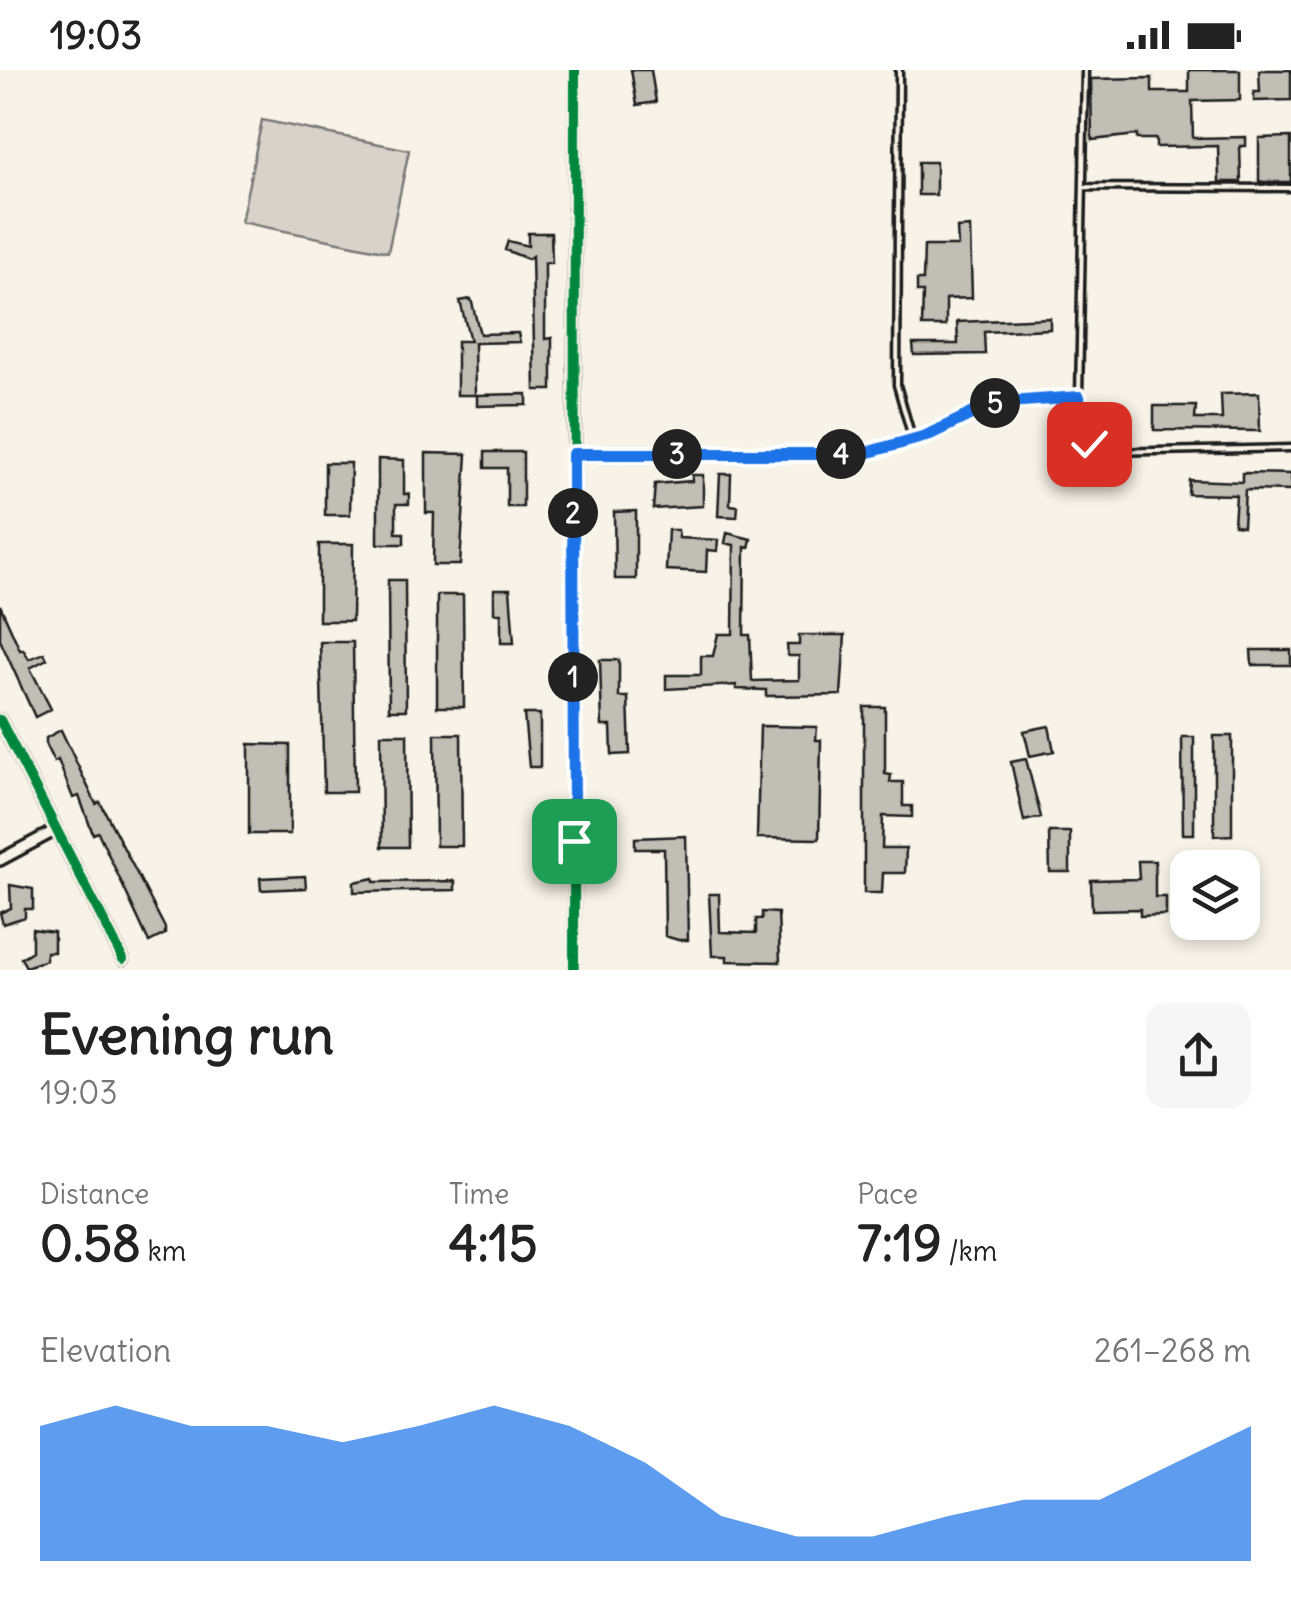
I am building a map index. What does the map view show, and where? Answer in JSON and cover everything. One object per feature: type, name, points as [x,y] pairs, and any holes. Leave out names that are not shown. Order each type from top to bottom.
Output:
[{"type":"street","points":[[574,970],[575,70]]},
{"type":"street","points":[[0,720],[123,960]]},
{"type":"street","points":[[0,860],[56,830]]},
{"type":"lane","points":[[899,70],[897,385],[913,441]]},
{"type":"lane","points":[[1085,70],[1079,397],[1082,434],[1089,444],[1108,452],[1291,448]]},
{"type":"lane","points":[[1083,187],[1291,188]]},
{"type":"lane","points":[[573,454],[862,454],[913,441],[994,403],[1079,397]]},
{"type":"shaded area","points":[[262,120],[409,150],[388,252],[241,222]]},
{"type":"building","points":[[631,70],[651,70],[656,102],[637,105]]},
{"type":"building","points":[[1189,70],[1240,70],[1240,100],[1192,101],[1193,138],[1246,137],[1246,146],[1240,146],[1241,182],[1219,182],[1218,146],[1156,147],[1156,139],[1137,139],[1137,135],[1092,140],[1091,79],[1152,78],[1152,92],[1189,92]]},
{"type":"building","points":[[1259,70],[1291,70],[1291,100],[1254,101],[1254,92],[1260,92]]},
{"type":"building","points":[[1291,137],[1291,182],[1259,182],[1259,138]]},
{"type":"building","points":[[918,162],[936,162],[936,195],[918,195]]},
{"type":"building","points":[[970,227],[972,298],[946,299],[946,326],[922,326],[923,292],[917,292],[917,280],[923,280],[924,246],[958,246],[957,228]]},
{"type":"building","points":[[528,233],[551,233],[552,263],[545,263],[545,339],[552,338],[552,390],[535,390],[532,256],[528,259],[505,250],[508,241],[528,246]]},
{"type":"building","points":[[471,299],[480,334],[518,333],[520,342],[474,343],[475,395],[457,395],[457,341],[470,341],[460,301]]},
{"type":"building","points":[[1050,318],[1050,329],[984,332],[985,354],[914,355],[913,344],[958,344],[957,322]]},
{"type":"building","points":[[1259,393],[1260,431],[1154,430],[1154,406],[1196,406],[1195,419],[1222,419],[1221,394]]},
{"type":"building","points":[[527,394],[527,405],[477,406],[477,395]]},
{"type":"building","points":[[485,452],[523,452],[523,507],[507,507],[507,468],[485,468]]},
{"type":"building","points":[[426,453],[467,454],[460,565],[433,565],[434,513],[426,513]]},
{"type":"building","points":[[378,459],[404,460],[404,494],[409,494],[409,504],[396,504],[396,533],[404,533],[404,544],[378,544]]},
{"type":"building","points":[[325,463],[351,463],[350,515],[325,515]]},
{"type":"building","points":[[1242,473],[1291,474],[1291,491],[1245,490],[1243,526],[1234,525],[1236,495],[1188,494],[1189,480],[1242,482]]},
{"type":"building","points":[[720,474],[731,474],[730,505],[738,506],[737,517],[718,516]]},
{"type":"building","points":[[692,475],[703,475],[703,506],[653,509],[655,484],[692,481]]},
{"type":"building","points":[[636,511],[636,579],[615,579],[614,512]]},
{"type":"building","points":[[668,530],[678,530],[679,538],[718,540],[717,551],[707,550],[706,572],[666,570]]},
{"type":"building","points":[[727,533],[751,539],[749,548],[745,547],[744,635],[750,635],[752,681],[799,680],[799,656],[788,656],[787,645],[799,645],[799,635],[845,635],[841,695],[766,696],[766,690],[736,689],[736,685],[666,689],[666,675],[701,675],[701,656],[713,656],[718,634],[733,634],[734,545],[725,543]]},
{"type":"building","points":[[319,544],[353,544],[352,621],[319,621]]},
{"type":"building","points":[[388,580],[405,580],[406,710],[389,710]]},
{"type":"building","points":[[494,589],[510,589],[514,643],[501,643],[501,613],[494,613]]},
{"type":"building","points":[[437,595],[463,595],[464,707],[437,707]]},
{"type":"building","points":[[0,605],[20,650],[29,659],[44,653],[47,659],[30,668],[51,709],[35,717],[0,640]]},
{"type":"building","points":[[320,642],[353,642],[355,792],[324,792]]},
{"type":"building","points":[[1251,650],[1291,650],[1291,665],[1252,665]]},
{"type":"building","points":[[600,660],[619,660],[619,697],[628,697],[630,754],[612,755],[611,726],[602,726]]},
{"type":"building","points":[[864,707],[885,707],[885,774],[891,775],[890,782],[903,782],[903,806],[912,806],[912,817],[883,816],[882,848],[906,848],[905,873],[883,873],[882,893],[864,893]]},
{"type":"building","points":[[524,714],[540,714],[540,767],[529,767]]},
{"type":"building","points":[[760,726],[817,727],[816,740],[821,740],[819,839],[757,838]]},
{"type":"building","points":[[1049,726],[1054,751],[1030,756],[1024,731]]},
{"type":"building","points":[[61,730],[96,804],[100,802],[165,928],[165,934],[149,942],[98,832],[93,834],[79,796],[73,798],[58,760],[54,762],[46,746],[46,738]]},
{"type":"building","points":[[381,734],[407,734],[408,847],[382,847]]},
{"type":"building","points":[[435,734],[461,734],[462,846],[436,846]]},
{"type":"building","points":[[1214,736],[1232,736],[1232,835],[1214,836]]},
{"type":"building","points":[[1182,737],[1194,737],[1194,834],[1183,834]]},
{"type":"building","points":[[249,744],[290,745],[290,834],[249,834]]},
{"type":"building","points":[[1026,759],[1041,817],[1024,821],[1011,762]]},
{"type":"building","points":[[1049,832],[1070,832],[1070,872],[1050,872]]},
{"type":"building","points":[[686,836],[688,940],[678,940],[665,936],[664,849],[635,849],[635,838]]},
{"type":"building","points":[[1138,861],[1155,861],[1155,897],[1166,897],[1166,915],[1140,916],[1140,909],[1092,910],[1091,880],[1139,879]]},
{"type":"building","points":[[305,876],[306,888],[261,890],[260,878]]},
{"type":"building","points":[[374,878],[374,882],[455,881],[455,890],[354,892],[354,882]]},
{"type":"building","points":[[10,885],[33,889],[33,909],[25,909],[25,917],[3,924],[0,913],[11,908]]},
{"type":"building","points":[[709,894],[719,894],[720,932],[756,933],[756,919],[762,919],[762,912],[778,913],[780,962],[727,961],[727,956],[712,956]]},
{"type":"building","points":[[32,929],[54,932],[54,952],[46,952],[46,960],[26,967],[21,958],[32,951]]},
{"type":"cycle path","points":[[574,970],[575,70]]},
{"type":"cycle path","points":[[0,720],[123,959]]},
{"type":"route","points":[[574,841],[573,454],[862,454],[892,449],[926,436],[994,403],[1079,397],[1082,434],[1089,444]]}]
